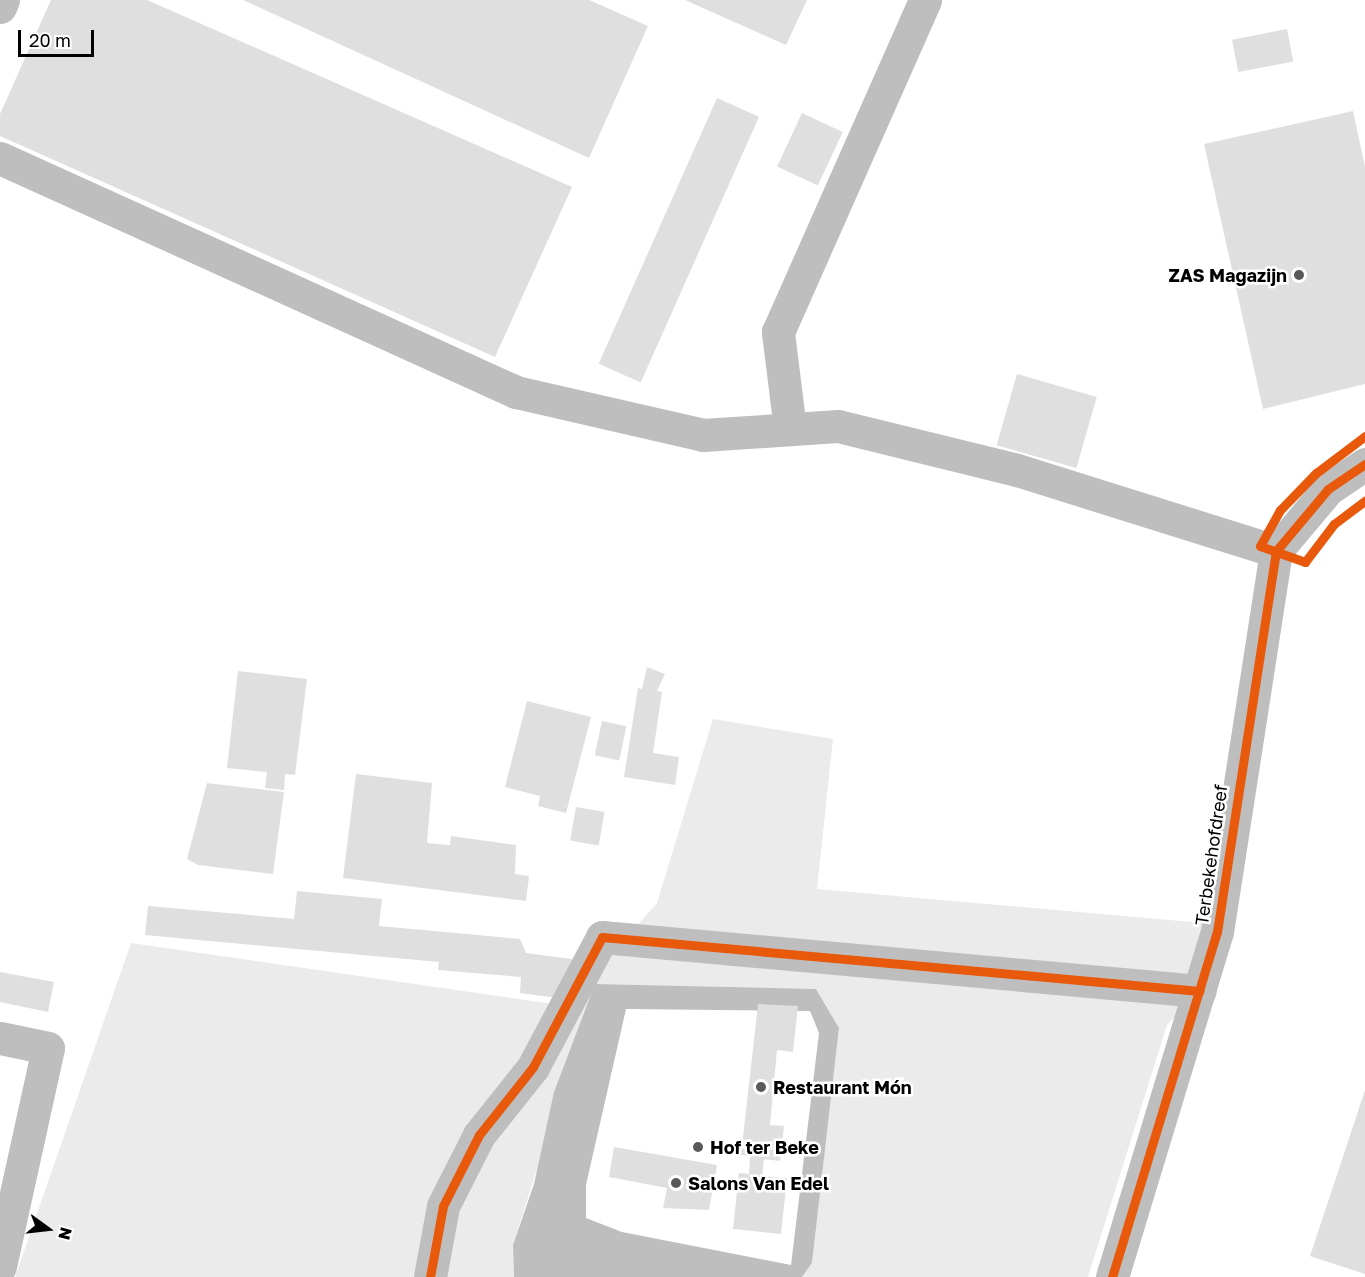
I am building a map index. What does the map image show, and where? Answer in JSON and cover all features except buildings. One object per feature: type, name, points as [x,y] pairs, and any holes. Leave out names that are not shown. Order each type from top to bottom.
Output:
[{"type":"street","points":[[0,7],[3,0]]},
{"type":"street","points":[[790,429],[778,332],[925,0]]},
{"type":"street","points":[[0,158],[516,392],[703,435],[838,426],[1017,470],[1276,551],[1328,489],[1365,464]]},
{"type":"street","name":"Terbekehofdreef","points":[[1112,1277],[1217,932],[1276,551]]},
{"type":"street","points":[[430,1277],[443,1206],[469,1155],[563,1019],[602,937],[1200,992]]},
{"type":"street","points":[[0,1038],[48,1048],[0,1267]]},
{"type":"shaded area","points":[[713,719],[833,739],[817,889],[1204,923],[1200,991],[1167,1025],[1088,1277],[802,1277],[812,1263],[839,1028],[816,989],[595,984],[513,1245],[514,1277],[15,1277],[131,943],[567,1006],[657,903]]},
{"type":"shaded area","points":[[595,984],[816,989],[839,1028],[812,1263],[802,1277],[514,1277],[513,1245],[534,1184],[554,1092]],"holes":[[[626,1009],[810,1011],[819,1033],[791,1265],[622,1232],[586,1218],[586,1185]]]},
{"type":"cycle path","points":[[1365,436],[1316,473],[1280,510],[1260,546],[1305,562],[1334,524],[1365,501]]},
{"type":"cycle path","points":[[1112,1277],[1217,932],[1276,551],[1328,489],[1365,464]]},
{"type":"cycle path","points":[[430,1277],[443,1206],[479,1135],[533,1067],[602,937],[1200,991]]},
{"type":"place","name":"ZAS Magazijn","points":[[1299,275]]},
{"type":"place","name":"Restaurant Món","points":[[761,1087]]},
{"type":"place","name":"Hof ter Beke","points":[[698,1147]]},
{"type":"place","name":"Salons Van Edel","points":[[676,1183]]}]
